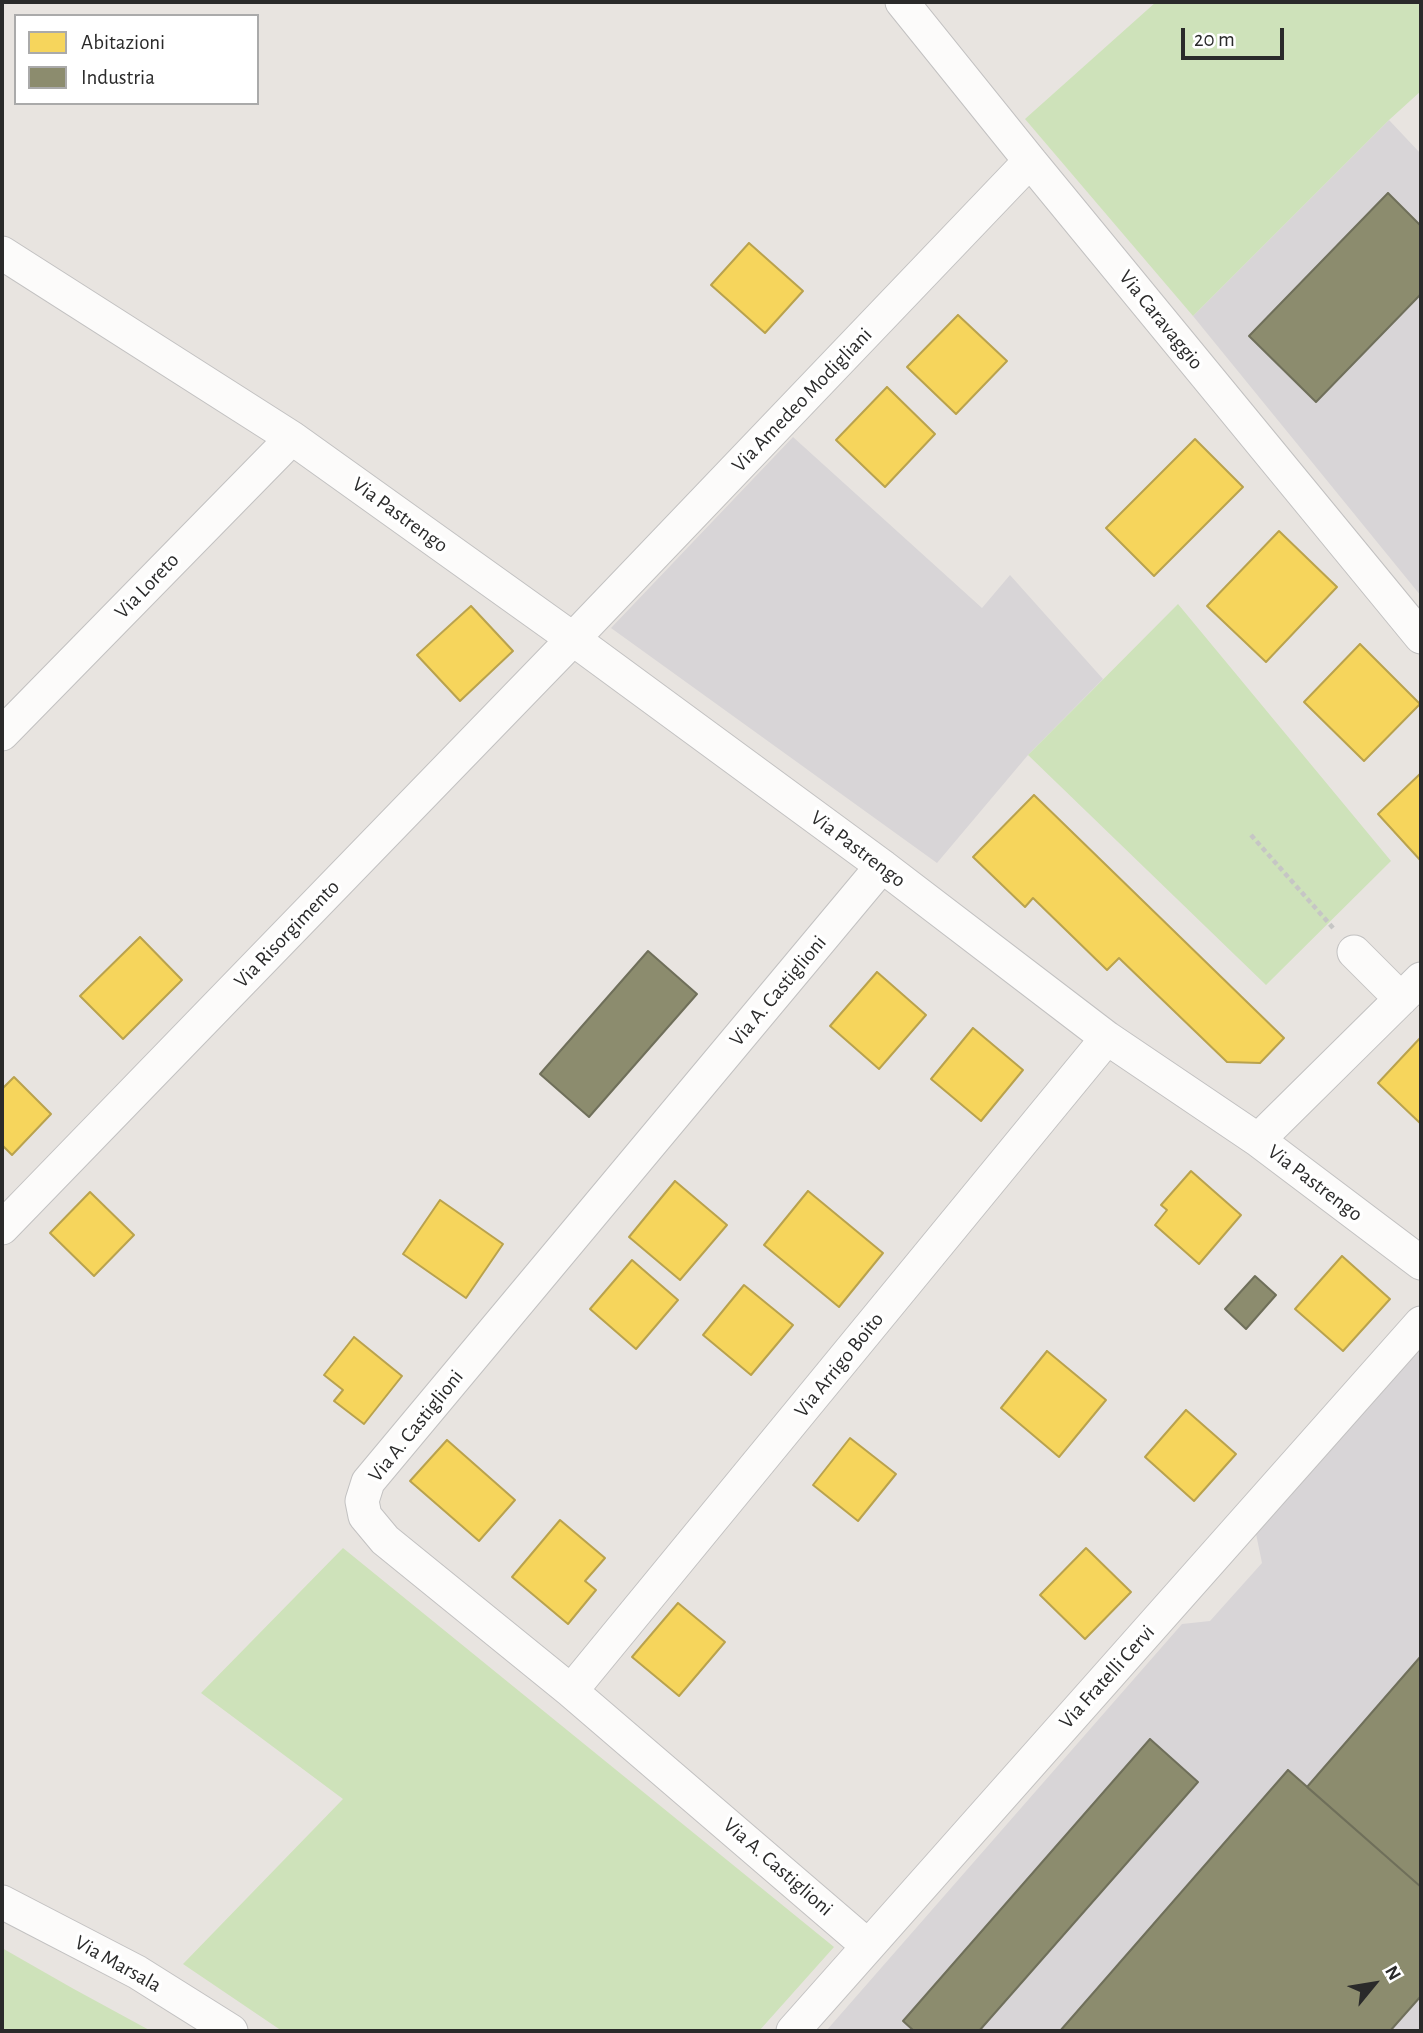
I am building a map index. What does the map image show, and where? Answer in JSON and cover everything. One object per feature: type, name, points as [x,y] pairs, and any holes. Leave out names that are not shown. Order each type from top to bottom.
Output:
[{"type":"street","name":"Via Caravaggio","points":[[902,2],[1030,162],[1421,637]]},
{"type":"street","name":"Via Amedeo Modigliani","points":[[573,639],[1030,162]]},
{"type":"street","name":"Via Pastrengo","points":[[2,253],[292,438],[573,639],[882,866],[1107,1038],[1258,1140],[1421,1263]]},
{"type":"street","name":"Via Loreto","points":[[2,734],[292,438]]},
{"type":"street","name":"Via Risorgimento","points":[[2,1228],[573,639]]},
{"type":"street","name":"Via A. Castiglioni","points":[[868,1946],[571,1691],[385,1540],[365,1516],[362,1501],[368,1482],[882,866]]},
{"type":"street","points":[[1258,1140],[1411,989],[1354,952]]},
{"type":"street","name":"Via Arrigo Boito","points":[[571,1691],[1107,1038]]},
{"type":"street","name":"Via Fratelli Cervi","points":[[793,2031],[1421,1323]]},
{"type":"street","name":"Via Marsala","points":[[2,1902],[137,1972],[231,2031]]},
{"type":"path","points":[[1251,835],[1354,952]]},
{"type":"shaded area","points":[[1389,120],[1421,154],[1421,596],[1193,316]]},
{"type":"shaded area","points":[[793,437],[982,608],[1010,575],[1103,679],[1028,755],[937,863],[611,628]]},
{"type":"shaded area","points":[[1421,1341],[1421,2031],[826,2031],[1182,1624],[1210,1621],[1262,1563],[1255,1529]]},
{"type":"green space","points":[[1156,2],[1421,2],[1421,91],[1193,316],[1025,119]]},
{"type":"green space","points":[[1178,604],[1391,861],[1266,985],[1028,755]]},
{"type":"green space","points":[[343,1548],[834,1947],[759,2031],[282,2031],[183,1964],[343,1799],[201,1693]]},
{"type":"green space","points":[[2,1948],[72,1988],[151,2031],[2,2031]]},
{"type":"building: Abitazioni","points":[[749,243],[803,291],[765,333],[711,285]]},
{"type":"building: Abitazioni","points":[[958,315],[1007,361],[956,414],[907,367]]},
{"type":"building: Abitazioni","points":[[887,387],[935,434],[885,487],[836,440]]},
{"type":"building: Abitazioni","points":[[1195,439],[1243,487],[1154,576],[1106,528]]},
{"type":"building: Abitazioni","points":[[1279,531],[1337,587],[1266,662],[1207,606]]},
{"type":"building: Abitazioni","points":[[471,606],[513,651],[460,701],[417,655]]},
{"type":"building: Abitazioni","points":[[1360,644],[1420,704],[1364,761],[1304,702]]},
{"type":"building: Abitazioni","points":[[1421,773],[1421,861],[1378,814]]},
{"type":"building: Abitazioni","points":[[1034,795],[1284,1038],[1260,1063],[1227,1062],[1119,958],[1107,970],[1033,898],[1025,907],[973,857]]},
{"type":"building: Abitazioni","points":[[140,937],[182,980],[123,1039],[80,996]]},
{"type":"building: Abitazioni","points":[[877,972],[926,1015],[879,1069],[830,1026]]},
{"type":"building: Abitazioni","points":[[973,1028],[1023,1070],[981,1121],[931,1079]]},
{"type":"building: Abitazioni","points":[[1421,1037],[1421,1124],[1378,1083]]},
{"type":"building: Abitazioni","points":[[14,1077],[51,1114],[12,1155],[2,1145],[2,1089]]},
{"type":"building: Abitazioni","points":[[1191,1171],[1241,1215],[1199,1264],[1155,1225],[1167,1210],[1161,1205]]},
{"type":"building: Abitazioni","points":[[675,1181],[727,1225],[680,1280],[629,1237]]},
{"type":"building: Abitazioni","points":[[808,1191],[883,1253],[839,1307],[764,1245]]},
{"type":"building: Abitazioni","points":[[90,1192],[134,1235],[94,1276],[50,1233]]},
{"type":"building: Abitazioni","points":[[440,1200],[503,1244],[466,1298],[403,1254]]},
{"type":"building: Abitazioni","points":[[1342,1256],[1390,1299],[1343,1351],[1295,1309]]},
{"type":"building: Abitazioni","points":[[632,1260],[678,1300],[636,1349],[590,1309]]},
{"type":"building: Abitazioni","points":[[744,1285],[793,1325],[751,1375],[703,1335]]},
{"type":"building: Abitazioni","points":[[354,1337],[402,1376],[364,1424],[334,1401],[343,1390],[324,1375]]},
{"type":"building: Abitazioni","points":[[1047,1351],[1106,1400],[1059,1457],[1001,1408]]},
{"type":"building: Abitazioni","points":[[1186,1410],[1236,1454],[1194,1501],[1145,1457]]},
{"type":"building: Abitazioni","points":[[850,1438],[896,1474],[858,1521],[813,1485]]},
{"type":"building: Abitazioni","points":[[447,1440],[515,1500],[479,1541],[410,1481]]},
{"type":"building: Abitazioni","points":[[560,1520],[605,1558],[585,1581],[596,1590],[568,1624],[512,1577]]},
{"type":"building: Abitazioni","points":[[1086,1548],[1131,1592],[1085,1639],[1040,1595]]},
{"type":"building: Abitazioni","points":[[678,1603],[725,1642],[679,1696],[632,1657]]},
{"type":"building: Industria","points":[[1388,193],[1421,226],[1421,294],[1316,402],[1249,336]]},
{"type":"building: Industria","points":[[648,951],[697,994],[589,1117],[540,1074]]},
{"type":"building: Industria","points":[[1255,1276],[1276,1295],[1246,1329],[1225,1309]]},
{"type":"building: Industria","points":[[1421,1656],[1421,1887],[1307,1787]]},
{"type":"building: Industria","points":[[1150,1739],[1198,1782],[979,2031],[914,2031],[903,2021]]},
{"type":"building: Industria","points":[[1288,1770],[1421,1887],[1421,1996],[1390,2031],[1060,2031]]}]
